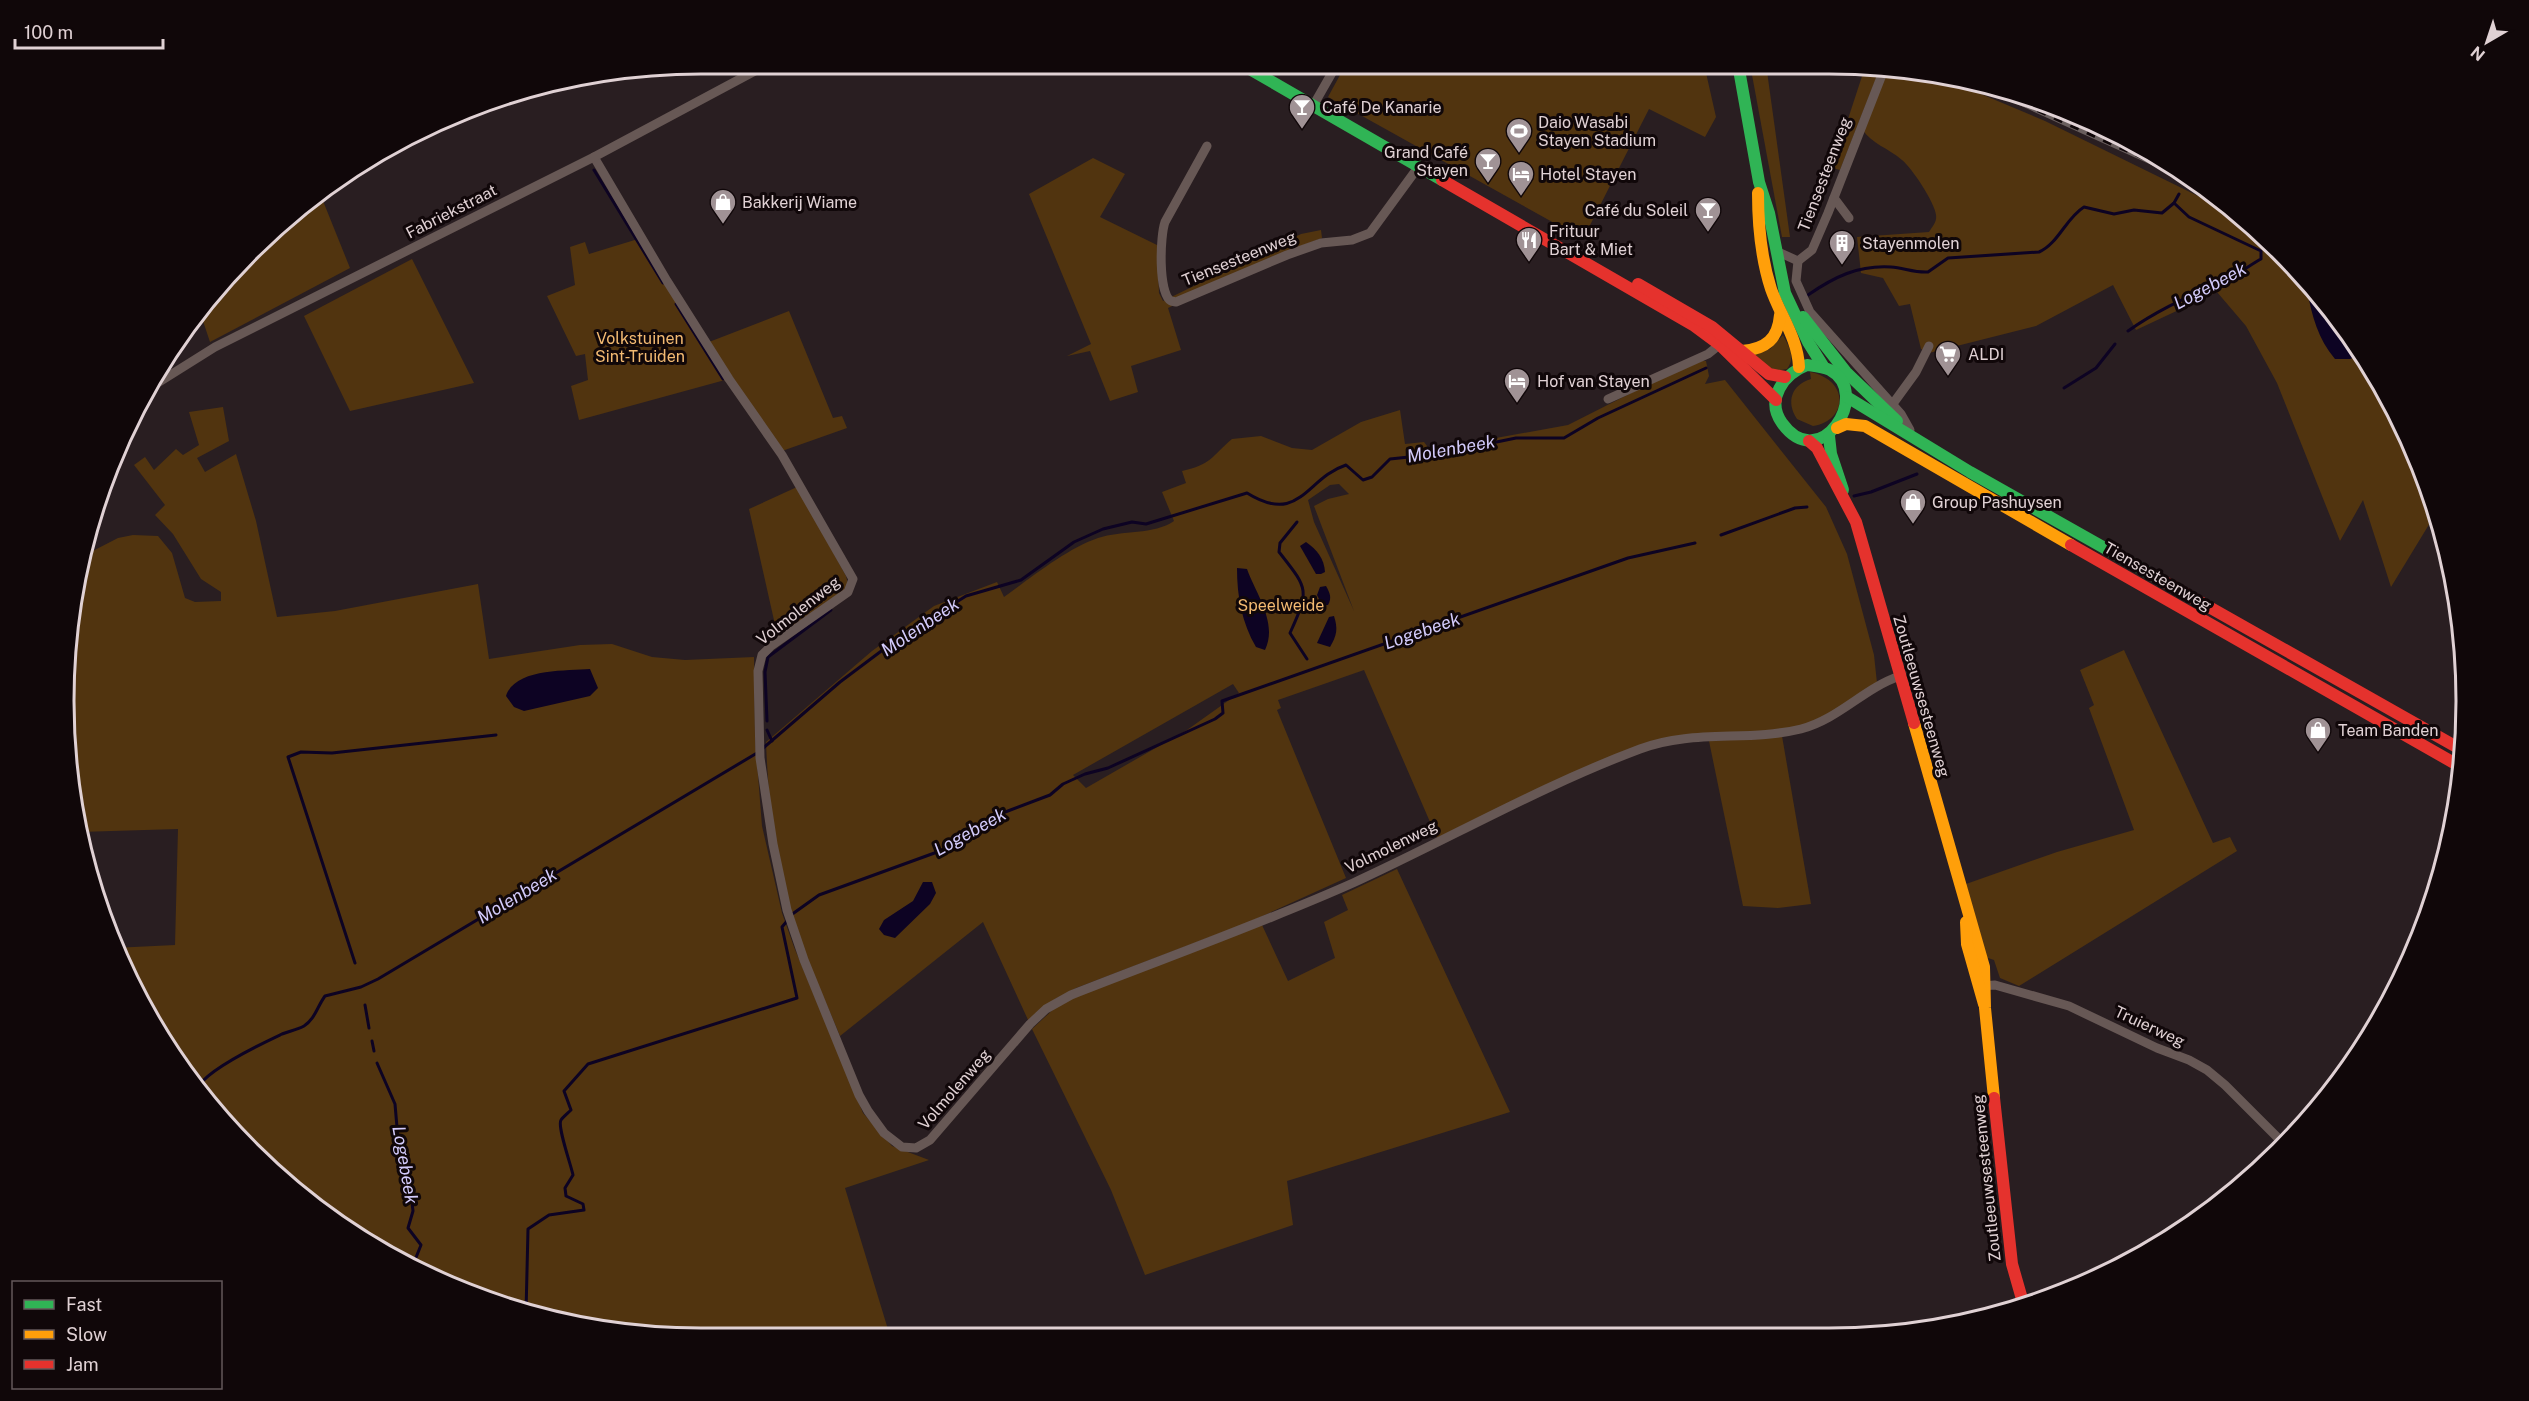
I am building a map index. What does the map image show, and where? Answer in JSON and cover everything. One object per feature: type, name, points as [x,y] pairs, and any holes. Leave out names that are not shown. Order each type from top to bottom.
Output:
[{"type":"main road","points":[[1258,74],[1572,254],[1616,272],[1698,317],[1776,400],[1780,419],[1787,429],[1809,441],[1833,432],[1847,397],[1838,375],[1823,366],[1807,365],[1799,367],[1785,377],[1776,400]]},
{"type":"main road","points":[[1740,74],[1759,182],[1769,213],[1785,293],[1794,315],[1823,366]]},
{"type":"main road","points":[[1759,182],[1758,218],[1762,252],[1780,315],[1797,351],[1799,367]]},
{"type":"main road","points":[[1781,272],[1802,315],[1822,344],[1885,411],[1922,442]]},
{"type":"main road","points":[[1742,351],[1760,349],[1769,344],[1779,330],[1780,315]]},
{"type":"main road","points":[[1723,341],[1742,351],[1769,374],[1785,377]]},
{"type":"main road","name":"Tiensesteenweg","points":[[1847,397],[2454,745]]},
{"type":"main road","name":"Tiensesteenweg","points":[[1833,432],[1858,423],[1873,429],[1951,477],[2452,763]]},
{"type":"main road","name":"Zoutleeuwsesteenweg","points":[[1833,432],[1831,454],[1844,497],[1856,522],[1983,962],[1982,986],[2012,1264],[2021,1297]]},
{"type":"main road","name":"Zoutleeuwsesteenweg","points":[[1809,441],[1817,448],[1833,481],[1844,497]]},
{"type":"street","name":"Fabriekstraat","points":[[163,379],[215,347],[594,157],[749,74]]},
{"type":"street","points":[[1313,106],[1331,74]]},
{"type":"street","name":"Tiensesteenweg","points":[[1798,261],[1812,250],[1881,76]]},
{"type":"street","name":"Tiensesteenweg","points":[[1207,146],[1164,222],[1161,234],[1163,292],[1171,301],[1176,302],[1321,243],[1352,240],[1370,233],[1419,166]]},
{"type":"street","name":"Volmolenweg","points":[[594,157],[667,281],[729,379],[782,455],[853,579],[848,592],[771,646],[762,656],[758,671],[760,758],[780,884],[804,960],[859,1095],[884,1133],[894,1143],[910,1149],[930,1140],[1030,1024],[1046,1010],[1071,995],[1245,928],[1354,882],[1514,803],[1641,748],[1671,740],[1760,736],[1804,728],[1838,715],[1880,684],[1900,676]]},
{"type":"street","points":[[1834,198],[1849,218]]},
{"type":"street","points":[[1776,251],[1798,261],[1796,281],[1809,312],[1892,405],[1908,424],[1910,430]]},
{"type":"street","points":[[1608,399],[1708,354],[1723,341]]},
{"type":"street","points":[[1892,405],[1916,372],[1929,346]]},
{"type":"street","name":"Truierweg","points":[[1982,986],[1995,986],[2069,1006],[2157,1048],[2190,1060],[2225,1085],[2278,1138]]},
{"type":"green space","name":"Daio Wasabi Stayen Stadium","points":[[1341,74],[1706,74],[1716,117],[1705,137],[1649,109],[1583,239],[1328,97]]},
{"type":"green space","points":[[1752,74],[1767,74],[1790,237],[1782,237]]},
{"type":"green space","points":[[1862,75],[1877,76],[1840,170],[1832,168]]},
{"type":"green space","points":[[1885,77],[1974,91],[2045,121],[2205,200],[2242,229],[2300,287],[2350,352],[2391,423],[2408,461],[2430,524],[2391,587],[2363,500],[2340,541],[2277,383],[2246,326],[2217,292],[2136,330],[2113,285],[2036,326],[1929,353],[1921,349],[1910,304],[1899,306],[1883,278],[1861,273],[1857,237],[1929,232],[1936,220],[1935,210],[1922,186],[1902,160],[1870,138],[1862,129]]},
{"type":"green space","points":[[1093,158],[1125,174],[1100,217],[1157,245],[1159,293],[1163,301],[1301,234],[1321,230],[1322,238],[1288,251],[1168,308],[1181,350],[1131,366],[1138,392],[1110,401],[1090,351],[1067,356],[1091,344],[1029,194]]},
{"type":"green space","points":[[323,200],[350,268],[210,342],[203,319],[257,257]]},
{"type":"green space","name":"Volkstuinen Sint-Truiden","points":[[638,239],[725,380],[579,420],[571,386],[588,380],[585,354],[576,356],[547,296],[575,285],[570,247],[585,242],[589,254]]},
{"type":"green space","points":[[412,259],[474,383],[350,411],[304,316]]},
{"type":"green space","points":[[789,311],[833,418],[842,416],[847,428],[782,451],[709,342]]},
{"type":"green space","points":[[1783,335],[1791,352],[1790,365],[1787,369],[1774,371],[1754,355],[1770,349]]},
{"type":"green space","name":"Speelweide","points":[[1706,361],[1709,376],[1705,384],[1725,380],[1826,507],[1847,554],[1874,655],[1877,683],[1826,716],[1791,729],[1756,734],[1684,736],[1649,743],[1437,838],[1364,670],[1278,700],[1281,708],[1277,710],[1346,878],[1247,923],[1076,988],[1055,999],[1029,1022],[983,922],[840,1036],[803,948],[786,898],[773,831],[766,742],[872,651],[934,606],[997,582],[1004,597],[1050,564],[1086,543],[1107,536],[1157,528],[1174,521],[1162,492],[1186,483],[1182,471],[1205,463],[1232,439],[1261,436],[1292,448],[1312,450],[1361,422],[1400,410],[1405,444],[1424,442],[1430,450],[1568,425],[1649,384]],"holes":[[[1339,484],[1349,494],[1328,499],[1314,506],[1354,611],[1314,522],[1308,500],[1330,485]],[[1233,684],[1239,693],[1187,730],[1086,788],[1073,775]]]},
{"type":"green space","points":[[1810,372],[1823,376],[1832,383],[1838,391],[1840,400],[1833,417],[1825,423],[1813,426],[1797,419],[1791,400],[1799,385],[1811,379]]},
{"type":"green space","points":[[223,407],[229,441],[197,458],[205,472],[236,454],[256,521],[277,617],[335,611],[478,584],[489,659],[580,645],[612,644],[652,657],[685,660],[754,657],[755,737],[762,826],[782,913],[863,1113],[892,1146],[929,1160],[845,1188],[888,1328],[659,1326],[578,1315],[499,1294],[423,1263],[352,1222],[287,1172],[257,1144],[203,1082],[179,1049],[158,1014],[124,947],[175,945],[178,829],[88,832],[79,782],[74,700],[79,619],[92,551],[118,538],[133,535],[158,536],[172,553],[185,598],[195,602],[221,601],[221,592],[201,579],[173,534],[155,515],[165,505],[134,465],[145,457],[154,470],[176,449],[183,455],[199,445],[189,412]]},
{"type":"green space","points":[[797,487],[846,576],[848,584],[844,590],[778,638],[749,509]]},
{"type":"green space","points":[[2124,650],[2213,843],[2230,837],[2237,851],[2019,986],[2000,978],[1994,960],[1985,957],[1966,884],[2057,852],[2134,830],[2089,708],[2094,705],[2080,670]]},
{"type":"green space","points":[[1782,736],[1811,904],[1778,908],[1743,906],[1709,741]]},
{"type":"green space","points":[[1397,869],[1510,1112],[1287,1181],[1293,1225],[1145,1275],[1111,1190],[1032,1029],[1058,1005],[1078,995],[1262,925],[1288,981],[1335,958],[1324,922],[1348,910],[1342,895]]},
{"type":"shaded area","points":[[2309,298],[2353,358],[2335,359],[2316,327]]},
{"type":"shaded area","points":[[1306,542],[1319,555],[1325,572],[1316,574],[1300,546]]},
{"type":"shaded area","points":[[1237,568],[1247,569],[1264,609],[1269,629],[1265,650],[1256,647],[1244,619],[1239,599]]},
{"type":"shaded area","points":[[1326,586],[1330,600],[1328,605],[1322,605],[1317,595],[1320,587]]},
{"type":"shaded area","points":[[1334,616],[1336,632],[1330,647],[1317,643],[1329,617]]},
{"type":"shaded area","points":[[590,669],[598,688],[590,696],[524,711],[514,707],[506,696],[511,687],[530,676],[555,671]]},
{"type":"shaded area","points":[[923,882],[932,882],[936,893],[930,904],[895,938],[884,935],[879,929],[884,920],[913,901]]},
{"type":"waterway","points":[[594,170],[663,283]]},
{"type":"waterway","name":"Molenbeek","points":[[1808,295],[1827,283],[1857,270],[1891,267],[1928,272],[1948,258],[2039,252],[2052,243],[2084,207],[2114,214],[2134,210],[2162,213],[2174,203],[2179,194]]},
{"type":"waterway","name":"Logebeek","points":[[2128,331],[2164,309],[2232,276],[2261,259],[2261,251],[2189,217],[2174,203]]},
{"type":"waterway","points":[[676,304],[723,379]]},
{"type":"waterway","name":"Logebeek","points":[[2064,388],[2096,368],[2115,344]]},
{"type":"waterway","name":"Molenbeek","points":[[762,749],[840,682],[892,643],[966,596],[1021,580],[1074,542],[1103,529],[1132,522],[1146,524],[1247,493],[1265,502],[1279,504],[1291,502],[1332,471],[1346,465],[1363,480],[1372,477],[1390,459],[1438,454],[1516,438],[1564,438],[1598,418],[1706,368]]},
{"type":"waterway","name":"Logebeek","points":[[1854,496],[1871,492],[1917,474]]},
{"type":"waterway","name":"Logebeek","points":[[1721,535],[1795,508],[1807,507]]},
{"type":"waterway","points":[[1297,522],[1280,543],[1279,552],[1296,574],[1303,590],[1301,607],[1290,633],[1307,659]]},
{"type":"waterway","name":"Logebeek","points":[[791,915],[819,895],[940,851],[1000,814],[1050,795],[1063,784],[1085,774],[1108,768],[1215,719],[1223,713],[1222,701],[1628,558],[1695,543]]},
{"type":"waterway","points":[[767,721],[765,672],[768,657],[831,610]]},
{"type":"waterway","points":[[767,730],[772,741]]},
{"type":"waterway","points":[[355,963],[288,757],[301,752],[332,753],[496,735]]},
{"type":"waterway","name":"Molenbeek","points":[[203,1081],[235,1058],[282,1034],[304,1026],[325,996],[361,987],[378,979],[757,753]]},
{"type":"waterway","name":"Logebeek","points":[[526,1302],[528,1229],[549,1215],[584,1210],[583,1204],[566,1196],[565,1188],[573,1175],[560,1124],[571,1110],[564,1091],[588,1064],[797,998],[782,927],[787,921]]},
{"type":"waterway","name":"Logebeek","points":[[365,1005],[369,1028]]},
{"type":"waterway","name":"Logebeek","points":[[372,1041],[374,1051]]},
{"type":"waterway","name":"Logebeek","points":[[377,1063],[395,1104],[399,1151],[409,1178],[413,1211],[408,1228],[421,1245],[415,1259]]},
{"type":"railway","points":[[2028,106],[2141,158]]},
{"type":"traffic: fast","points":[[1258,74],[1442,180]]},
{"type":"traffic: fast","points":[[1740,74],[1759,182],[1769,213],[1785,293],[1808,342],[1823,366]]},
{"type":"traffic: fast","points":[[1803,317],[1846,372],[1897,421]]},
{"type":"traffic: fast","points":[[1807,365],[1830,370],[1842,381],[1846,395],[1844,411],[1836,425],[1825,436],[1812,440],[1797,437],[1782,423],[1777,414],[1776,405],[1776,396],[1784,381],[1807,365]]},
{"type":"traffic: fast","points":[[1847,397],[1970,472],[2156,577]]},
{"type":"traffic: fast","points":[[1829,436],[1831,454],[1843,490]]},
{"type":"traffic: slow","points":[[1758,193],[1762,253],[1771,289],[1788,327],[1799,367]]},
{"type":"traffic: slow","points":[[1742,351],[1758,348],[1769,341],[1777,330],[1780,315]]},
{"type":"traffic: slow","points":[[1837,428],[1846,424],[1865,426],[2071,545]]},
{"type":"traffic: slow","points":[[1914,723],[1984,967],[1985,1008],[1994,1098]]},
{"type":"traffic: slow","points":[[1966,922],[1967,944],[1984,1004]]},
{"type":"traffic: jam","points":[[1442,180],[1693,325],[1720,345],[1776,400]]},
{"type":"traffic: jam","points":[[1638,284],[1712,327],[1769,374],[1785,377]]},
{"type":"traffic: jam","points":[[1809,441],[1817,448],[1856,522],[1914,723]]},
{"type":"traffic: jam","points":[[2071,545],[2452,762]]},
{"type":"traffic: jam","points":[[2156,577],[2454,745]]},
{"type":"traffic: jam","points":[[1994,1098],[2012,1264],[2021,1297]]},
{"type":"place","name":"Café De Kanarie","points":[[1302,130]]},
{"type":"place","name":"Daio Wasabi Stayen Stadium","points":[[1519,154]]},
{"type":"place","name":"Grand Café Stayen","points":[[1488,184]]},
{"type":"place","name":"Hotel Stayen","points":[[1521,197]]},
{"type":"place","name":"Bakkerij Wiame","points":[[723,225]]},
{"type":"place","name":"Café du Soleil","points":[[1708,233]]},
{"type":"place","name":"Frituur Bart & Miet","points":[[1529,263]]},
{"type":"place","name":"Stayenmolen","points":[[1842,266]]},
{"type":"place","name":"ALDI","points":[[1948,377]]},
{"type":"place","name":"Hof van Stayen","points":[[1517,404]]},
{"type":"place","name":"Group Pashuysen","points":[[1913,525]]},
{"type":"place","name":"Team Banden","points":[[2318,753]]}]
